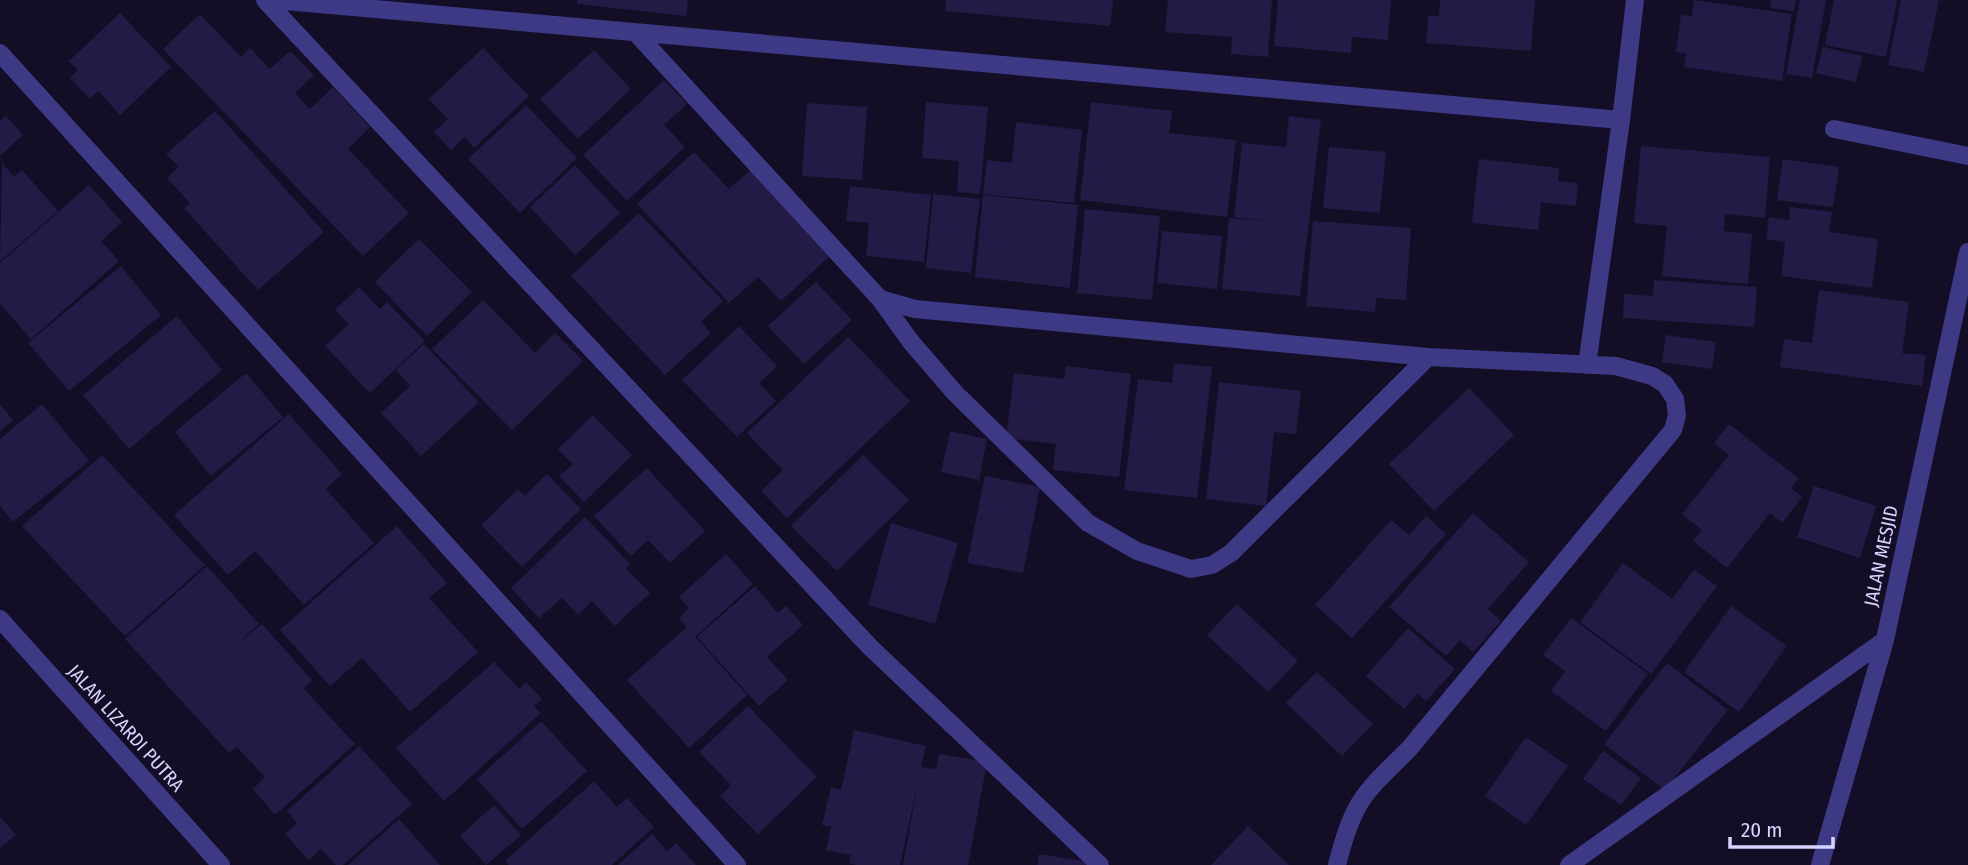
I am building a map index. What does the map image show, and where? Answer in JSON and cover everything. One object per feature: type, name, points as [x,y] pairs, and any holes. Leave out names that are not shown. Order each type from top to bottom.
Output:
[{"type":"street","points":[[264,0],[870,647],[1100,865]]},
{"type":"street","points":[[274,0],[1621,120]]},
{"type":"street","points":[[1587,365],[1635,0]]},
{"type":"street","points":[[635,32],[880,299],[911,342],[954,393],[1088,523],[1136,551],[1191,569],[1212,565],[1231,552],[1429,357]]},
{"type":"street","points":[[0,53],[737,865]]},
{"type":"street","points":[[1834,129],[1968,156]]},
{"type":"street","name":"JALAN MESJID","points":[[1820,865],[1885,640],[1968,252]]},
{"type":"street","points":[[880,299],[915,309],[1429,357],[1616,366],[1652,376],[1665,384],[1675,399],[1677,415],[1673,430],[1409,749],[1362,795],[1348,822],[1337,865]]},
{"type":"street","name":"JALAN LIZARDI PUTRA","points":[[0,620],[221,865]]},
{"type":"street","points":[[1569,865],[1885,640]]},
{"type":"building","points":[[577,0],[688,0],[686,16],[577,4]]},
{"type":"building","points":[[946,0],[1113,0],[1110,26],[945,11]]},
{"type":"building","points":[[1168,0],[1272,0],[1268,57],[1231,54],[1232,37],[1165,32]]},
{"type":"building","points":[[1278,0],[1391,0],[1388,40],[1352,37],[1351,53],[1274,46]]},
{"type":"building","points":[[1440,0],[1535,0],[1531,51],[1426,43],[1428,16],[1439,16]]},
{"type":"building","points":[[1694,0],[1792,14],[1782,81],[1684,67],[1686,54],[1676,52],[1681,15],[1692,16]]},
{"type":"building","points":[[1771,0],[1796,0],[1794,11],[1770,8]]},
{"type":"building","points":[[1800,0],[1826,0],[1812,78],[1786,74]]},
{"type":"building","points":[[1834,0],[1897,0],[1886,57],[1825,45]]},
{"type":"building","points":[[1901,0],[1939,0],[1924,72],[1888,65]]},
{"type":"building","points":[[120,13],[171,67],[120,115],[98,91],[90,99],[70,78],[78,70],[69,61]]},
{"type":"building","points":[[200,14],[241,57],[250,48],[270,69],[290,51],[314,75],[295,93],[310,109],[333,87],[370,127],[348,149],[409,213],[363,256],[163,49]]},
{"type":"building","points":[[1823,47],[1862,56],[1856,82],[1816,73]]},
{"type":"building","points":[[483,48],[529,96],[474,148],[465,137],[451,150],[434,132],[448,119],[429,99]]},
{"type":"building","points":[[594,50],[631,89],[578,139],[540,99]]},
{"type":"building","points":[[664,80],[687,104],[664,125],[685,147],[627,201],[583,155]]},
{"type":"building","points":[[926,102],[988,107],[980,194],[957,192],[959,161],[922,158]]},
{"type":"building","points":[[1091,102],[1172,111],[1169,133],[1236,140],[1227,217],[1080,200]]},
{"type":"building","points":[[807,103],[867,107],[862,180],[802,176]]},
{"type":"building","points":[[526,105],[577,158],[520,213],[468,159]]},
{"type":"building","points":[[215,111],[324,232],[258,290],[184,208],[190,203],[167,178],[179,167],[166,154]]},
{"type":"building","points":[[6,116],[23,135],[0,156],[0,121]]},
{"type":"building","points":[[1289,116],[1321,120],[1300,296],[1222,289],[1229,218],[1267,221],[1234,217],[1242,143],[1286,147]]},
{"type":"building","points":[[1016,122],[1082,130],[1074,203],[983,194],[987,160],[1012,163]]},
{"type":"building","points":[[1641,146],[1770,157],[1765,218],[1725,214],[1724,231],[1752,234],[1748,284],[1662,276],[1667,226],[1634,223]]},
{"type":"building","points":[[1329,147],[1386,152],[1380,213],[1323,208]]},
{"type":"building","points":[[694,152],[729,189],[753,168],[832,254],[781,301],[758,277],[729,303],[637,204]]},
{"type":"building","points":[[1479,159],[1559,168],[1558,181],[1578,183],[1576,206],[1541,202],[1538,230],[1472,223]]},
{"type":"building","points":[[1783,159],[1839,167],[1833,207],[1777,200]]},
{"type":"building","points":[[2,163],[14,177],[22,170],[58,211],[0,261]]},
{"type":"building","points":[[575,165],[620,213],[575,255],[530,207]]},
{"type":"building","points":[[89,185],[122,222],[101,241],[119,261],[31,339],[0,304],[0,263]]},
{"type":"building","points":[[850,186],[931,195],[924,262],[866,256],[869,223],[846,221]]},
{"type":"building","points":[[933,194],[980,199],[971,273],[926,268]]},
{"type":"building","points":[[983,195],[1078,205],[1070,288],[975,277]]},
{"type":"building","points":[[1790,207],[1832,212],[1829,232],[1878,239],[1872,288],[1781,276],[1785,242],[1766,239],[1769,217],[1789,220]]},
{"type":"building","points":[[1085,209],[1160,216],[1152,300],[1077,293]]},
{"type":"building","points":[[639,213],[723,301],[701,322],[711,333],[665,375],[571,276]]},
{"type":"building","points":[[1313,221],[1411,228],[1406,300],[1376,298],[1375,312],[1306,306]]},
{"type":"building","points":[[1162,231],[1222,236],[1217,289],[1157,283]]},
{"type":"building","points":[[419,239],[472,292],[427,336],[375,282]]},
{"type":"building","points":[[121,266],[161,315],[69,391],[28,343]]},
{"type":"building","points":[[1654,280],[1757,287],[1754,327],[1623,318],[1624,294],[1653,296]]},
{"type":"building","points":[[816,282],[852,320],[804,364],[768,326]]},
{"type":"building","points":[[359,287],[380,309],[387,302],[425,341],[370,393],[325,346],[349,324],[335,310]]},
{"type":"building","points":[[1819,290],[1909,302],[1902,353],[1926,355],[1922,386],[1780,367],[1784,339],[1812,343]]},
{"type":"building","points":[[483,300],[535,353],[555,333],[583,361],[512,430],[432,349]]},
{"type":"building","points":[[177,316],[222,370],[129,449],[83,395]]},
{"type":"building","points":[[739,326],[777,366],[759,383],[776,401],[737,437],[682,380]]},
{"type":"building","points":[[1666,335],[1716,342],[1712,369],[1662,362]]},
{"type":"building","points":[[848,337],[910,401],[787,518],[761,491],[783,470],[747,433]]},
{"type":"building","points":[[424,344],[479,402],[421,456],[381,413],[410,386],[396,370]]},
{"type":"building","points":[[1174,363],[1212,367],[1197,498],[1124,490],[1138,379],[1172,383]]},
{"type":"building","points":[[1066,366],[1131,374],[1119,477],[1053,470],[1056,444],[1006,438],[1014,373],[1064,379]]},
{"type":"building","points":[[246,373],[283,417],[211,476],[175,432]]},
{"type":"building","points":[[1219,382],[1301,391],[1296,434],[1274,432],[1266,506],[1206,499]]},
{"type":"building","points":[[1469,388],[1514,435],[1434,511],[1389,464]]},
{"type":"building","points":[[0,404],[13,420],[0,431]]},
{"type":"building","points":[[42,404],[89,461],[13,522],[0,506],[0,439]]},
{"type":"building","points":[[289,414],[342,474],[326,489],[374,543],[304,605],[255,551],[228,575],[174,515]]},
{"type":"building","points":[[593,415],[632,455],[584,502],[559,476],[573,464],[558,449]]},
{"type":"building","points":[[1729,424],[1798,478],[1791,488],[1802,497],[1782,523],[1770,513],[1727,568],[1693,541],[1702,530],[1682,514],[1729,455],[1714,443]]},
{"type":"building","points":[[950,431],[987,439],[979,480],[941,472]]},
{"type":"building","points":[[102,455],[205,565],[125,636],[22,526]]},
{"type":"building","points":[[863,455],[909,500],[837,571],[791,526]]},
{"type":"building","points":[[647,468],[705,531],[670,563],[648,540],[631,556],[594,516]]},
{"type":"building","points":[[547,474],[581,509],[522,567],[481,525],[518,489],[525,496]]},
{"type":"building","points":[[985,476],[1040,487],[1023,573],[967,563]]},
{"type":"building","points":[[1814,486],[1876,506],[1860,558],[1797,537]]},
{"type":"building","points":[[1473,513],[1529,562],[1488,609],[1501,621],[1473,652],[1460,640],[1446,656],[1389,607]]},
{"type":"building","points":[[1426,516],[1446,534],[1352,638],[1315,605],[1391,520],[1409,535]]},
{"type":"building","points":[[585,517],[630,564],[626,568],[650,593],[615,626],[592,601],[578,615],[562,598],[539,618],[511,588]]},
{"type":"building","points":[[891,523],[958,543],[935,624],[868,605]]},
{"type":"building","points":[[397,526],[447,583],[429,598],[478,652],[410,712],[362,658],[330,686],[280,630]]},
{"type":"building","points":[[726,554],[753,584],[695,637],[747,695],[689,748],[627,680],[687,627],[679,618],[689,608],[679,597]]},
{"type":"building","points":[[1623,563],[1672,599],[1694,570],[1717,586],[1651,674],[1580,622]]},
{"type":"building","points":[[207,566],[259,624],[236,645],[262,624],[312,680],[304,689],[355,744],[275,815],[253,789],[265,777],[237,747],[229,753],[125,639]]},
{"type":"building","points":[[755,586],[778,613],[786,606],[803,625],[767,657],[788,680],[759,706],[697,637]]},
{"type":"building","points":[[1237,604],[1298,661],[1268,692],[1207,635]]},
{"type":"building","points":[[1731,606],[1787,646],[1739,712],[1684,672]]},
{"type":"building","points":[[1571,618],[1648,674],[1606,731],[1551,691],[1565,671],[1543,655]]},
{"type":"building","points":[[1408,628],[1455,669],[1426,701],[1418,693],[1404,709],[1366,676]]},
{"type":"building","points":[[494,662],[519,689],[526,682],[542,699],[534,706],[541,713],[444,801],[396,748]]},
{"type":"building","points":[[1667,663],[1728,710],[1665,790],[1604,744]]},
{"type":"building","points":[[1317,672],[1373,724],[1342,756],[1286,703]]},
{"type":"building","points":[[748,706],[817,777],[758,834],[720,796],[731,785],[699,752]]},
{"type":"building","points":[[541,721],[587,771],[522,829],[477,779]]},
{"type":"building","points":[[854,730],[926,746],[921,767],[936,769],[939,754],[987,762],[968,865],[903,865],[918,782],[900,865],[857,865],[849,863],[851,855],[826,850],[831,827],[822,825],[831,787],[841,790]]},
{"type":"building","points":[[1526,737],[1568,766],[1526,825],[1485,796]]},
{"type":"building","points":[[359,746],[412,804],[343,865],[336,865],[321,849],[309,860],[285,834],[297,823],[287,811]]},
{"type":"building","points":[[1603,751],[1641,778],[1621,805],[1583,779]]},
{"type":"building","points":[[594,781],[617,807],[627,798],[654,827],[612,865],[509,865],[505,861]]},
{"type":"building","points":[[494,805],[521,835],[486,865],[460,836]]},
{"type":"building","points":[[0,817],[16,835],[0,848]]},
{"type":"building","points":[[399,819],[440,865],[348,865]]},
{"type":"building","points":[[1248,826],[1289,865],[1211,865]]},
{"type":"building","points":[[652,834],[667,851],[676,843],[696,865],[618,865]]},
{"type":"building","points":[[1039,854],[1088,862],[1087,865],[1037,865]]}]
